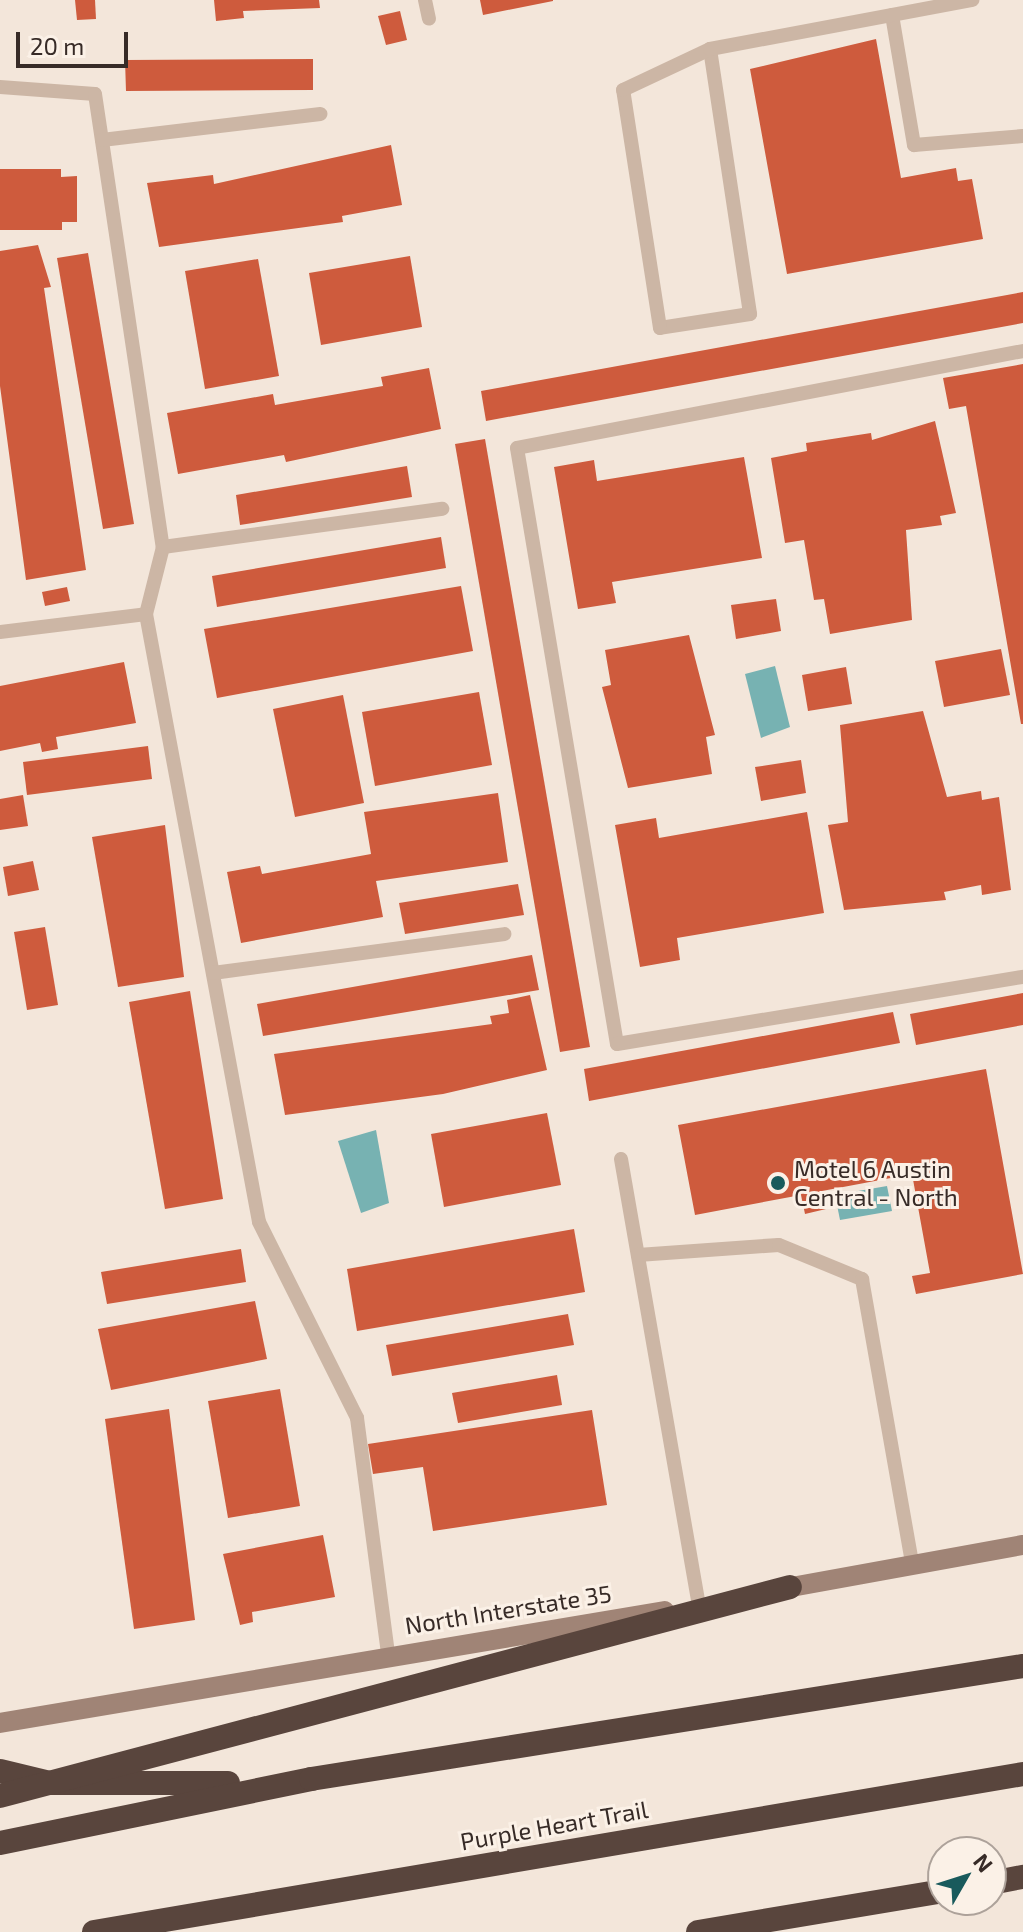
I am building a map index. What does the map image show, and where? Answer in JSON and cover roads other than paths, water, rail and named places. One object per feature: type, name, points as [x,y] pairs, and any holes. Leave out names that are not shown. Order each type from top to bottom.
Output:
[{"type":"highway","points":[[0,1796],[790,1587]]},
{"type":"highway","points":[[0,1843],[311,1779],[1023,1666]]},
{"type":"highway","points":[[0,1771],[66,1784],[311,1779]]},
{"type":"highway","name":"Purple Heart Trail","points":[[94,1932],[1023,1774]]},
{"type":"highway","points":[[698,1932],[927,1894]]},
{"type":"main road","name":"North Interstate 35","points":[[0,1723],[388,1654],[699,1605],[912,1563],[1023,1545]]},
{"type":"lane","points":[[425,0],[429,19]]},
{"type":"lane","points":[[710,49],[750,314],[660,328],[623,90],[710,49],[972,0]]},
{"type":"lane","points":[[892,15],[914,145],[1023,136]]},
{"type":"lane","points":[[0,87],[95,94],[163,547],[146,614],[259,1222],[357,1418],[388,1654]]},
{"type":"lane","points":[[102,140],[320,114]]},
{"type":"lane","points":[[1023,351],[517,448],[617,1044],[1023,977]]},
{"type":"lane","points":[[163,547],[442,509]]},
{"type":"lane","points":[[0,632],[146,614]]},
{"type":"lane","points":[[213,973],[504,934]]},
{"type":"lane","points":[[621,1159],[699,1605]]},
{"type":"lane","points":[[638,1255],[779,1245],[862,1279],[912,1563]]},
{"type":"water","points":[[775,666],[790,727],[761,738],[745,674]]},
{"type":"water","points":[[376,1130],[389,1203],[361,1213],[338,1141]]},
{"type":"water","points":[[887,1186],[892,1211],[840,1220],[835,1195]]},
{"type":"place","name":"Motel 6 Austin Central - North","points":[[778,1183]]}]
